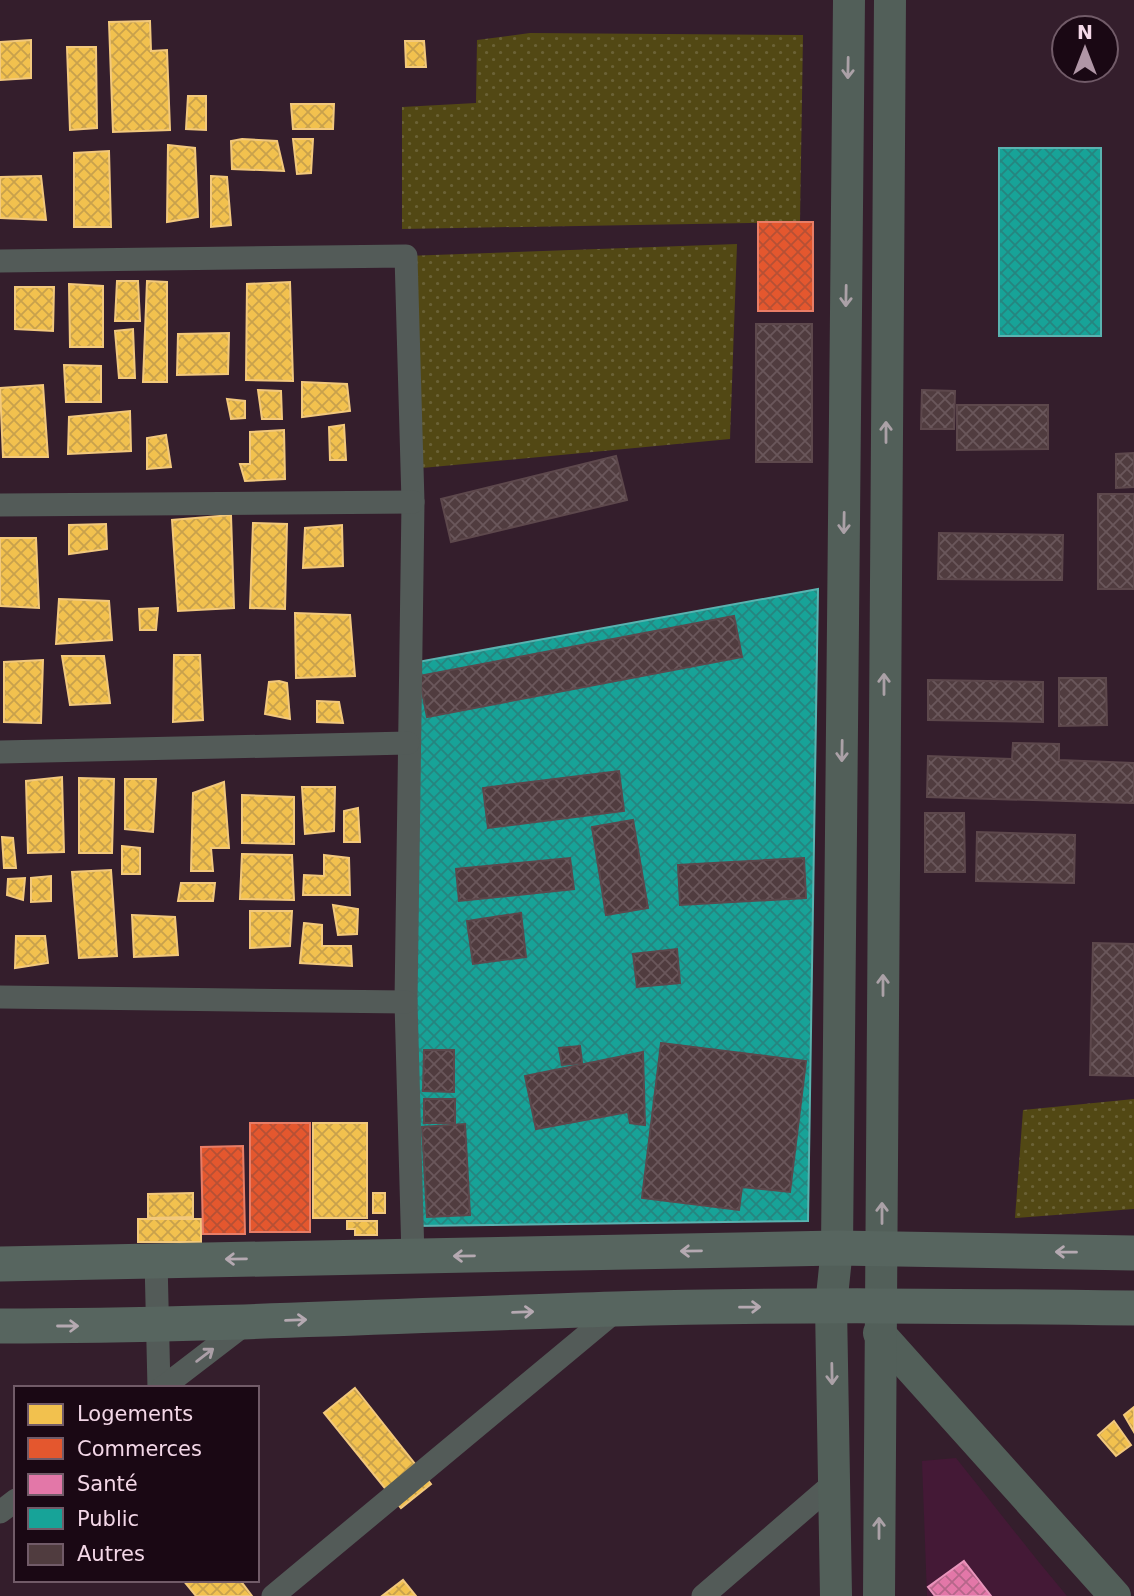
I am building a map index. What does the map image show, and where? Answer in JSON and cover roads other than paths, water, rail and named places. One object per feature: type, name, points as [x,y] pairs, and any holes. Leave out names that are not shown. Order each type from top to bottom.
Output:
[{"type":"main road","points":[[836,1596],[831,1306],[837,1248],[849,0]]},
{"type":"main road","points":[[879,1596],[890,0]]},
{"type":"main road","points":[[0,1264],[837,1248],[1134,1253]]},
{"type":"main road","points":[[0,1326],[156,1326],[618,1309],[831,1306],[879,1319],[1134,1308]]},
{"type":"main road","points":[[879,1319],[1115,1596]]},
{"type":"street","points":[[0,261],[406,256],[413,502],[406,1002],[413,1258]]},
{"type":"street","points":[[0,505],[413,502]]},
{"type":"street","points":[[0,752],[408,743]]},
{"type":"street","points":[[0,996],[406,1002]]},
{"type":"street","points":[[156,1260],[160,1386]]},
{"type":"street","points":[[273,1596],[618,1309]]},
{"type":"street","points":[[163,1386],[248,1322]]},
{"type":"street","points":[[703,1596],[834,1483]]}]
